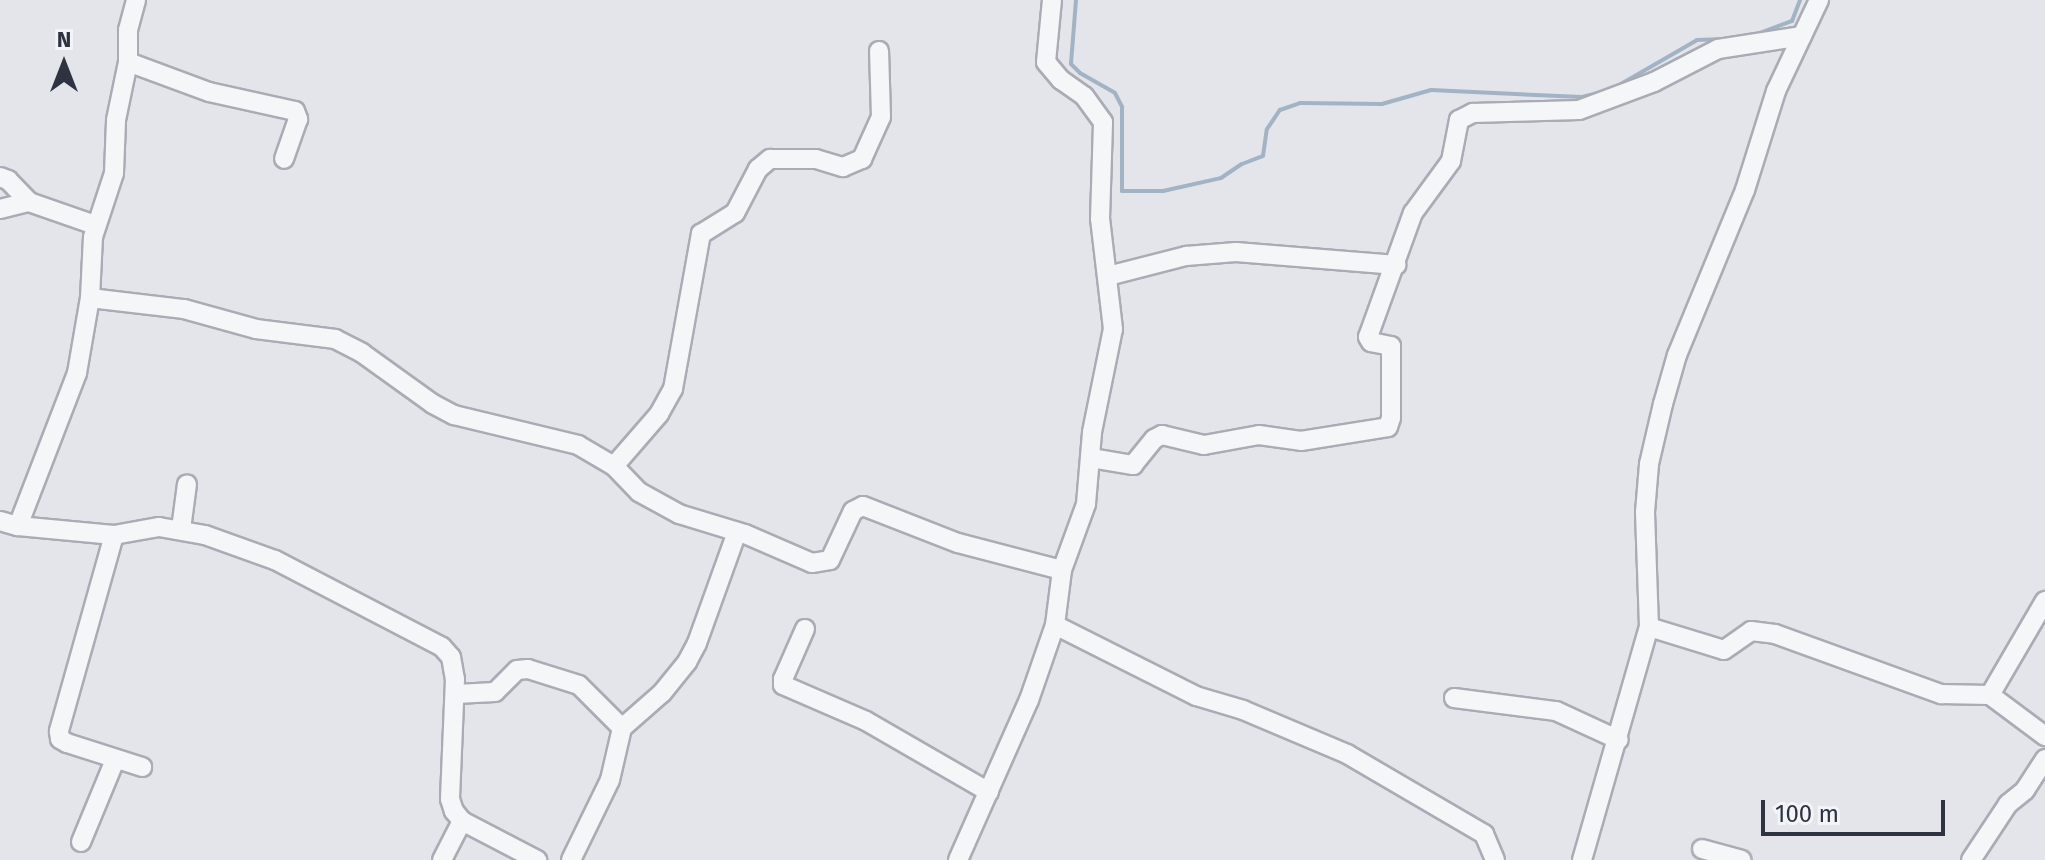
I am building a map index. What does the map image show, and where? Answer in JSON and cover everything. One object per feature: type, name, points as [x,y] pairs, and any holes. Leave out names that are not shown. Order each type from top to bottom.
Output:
[{"type":"street","points":[[136,0],[128,30],[128,62],[116,120],[114,173],[95,225],[90,298],[69,401],[9,524],[114,535],[159,527],[181,529],[275,560],[442,647],[451,657],[456,694],[450,799],[462,821],[537,860]]},
{"type":"street","points":[[958,860],[1029,700],[1055,625],[1062,570],[1083,517],[1092,432],[1113,329],[1100,219],[1103,122],[1084,96],[1061,80],[1046,62],[1052,0]]},
{"type":"street","points":[[1582,860],[1649,627],[1645,512],[1649,464],[1663,404],[1681,345],[1745,190],[1776,91],[1819,0]]},
{"type":"street","points":[[1091,458],[1133,465],[1154,439],[1162,435],[1204,445],[1259,435],[1279,435],[1294,441],[1388,427],[1391,418],[1391,346],[1369,341],[1368,337],[1413,213],[1451,161],[1459,120],[1464,115],[1579,110],[1654,82],[1718,49],[1802,36]]},
{"type":"street","points":[[614,466],[666,406],[673,389],[701,234],[735,213],[758,169],[770,159],[816,159],[843,167],[862,159],[881,117],[879,51]]},
{"type":"street","points":[[128,62],[209,92],[295,111],[298,119],[284,159]]},
{"type":"street","points":[[0,177],[8,180],[29,202],[95,225]]},
{"type":"street","points":[[0,209],[29,202]]},
{"type":"street","points":[[1108,276],[1186,256],[1236,252],[1396,265]]},
{"type":"street","points":[[90,298],[184,309],[256,329],[335,339],[362,353],[433,404],[454,415],[568,442],[614,466],[650,499],[687,517],[737,532],[812,563],[830,560],[853,511],[863,506],[958,543],[1062,570]]},
{"type":"street","points":[[181,529],[187,484]]},
{"type":"street","points":[[571,860],[610,780],[622,728],[662,693],[687,662],[697,643],[737,532]]},
{"type":"street","points":[[114,535],[59,731],[60,739],[67,743],[142,767]]},
{"type":"street","points":[[1990,695],[2045,601]]},
{"type":"street","points":[[1055,625],[1196,696],[1243,710],[1347,754],[1484,834],[1495,860]]},
{"type":"street","points":[[1649,627],[1724,650],[1751,631],[1775,634],[1853,665],[1941,694],[1990,695],[2045,736]]},
{"type":"street","points":[[805,629],[783,685],[866,721],[989,792]]},
{"type":"street","points":[[456,694],[495,692],[513,672],[528,669],[579,685],[622,728]]},
{"type":"street","points":[[1454,698],[1556,711],[1619,740]]},
{"type":"street","points":[[1971,860],[2008,804],[2025,790],[2045,759]]},
{"type":"street","points":[[81,842],[115,760]]},
{"type":"street","points":[[442,860],[462,821]]},
{"type":"street","points":[[1702,849],[1742,860]]},
{"type":"waterway","points":[[1076,0],[1071,64],[1080,73],[1115,93],[1122,107],[1122,191],[1163,191],[1221,178],[1242,164],[1263,156],[1267,129],[1280,110],[1300,103],[1382,104],[1431,90],[1582,97],[1606,91]]},
{"type":"waterway","points":[[1749,37],[1792,21],[1800,0]]},
{"type":"waterway","points":[[1614,88],[1697,40],[1724,39]]}]
